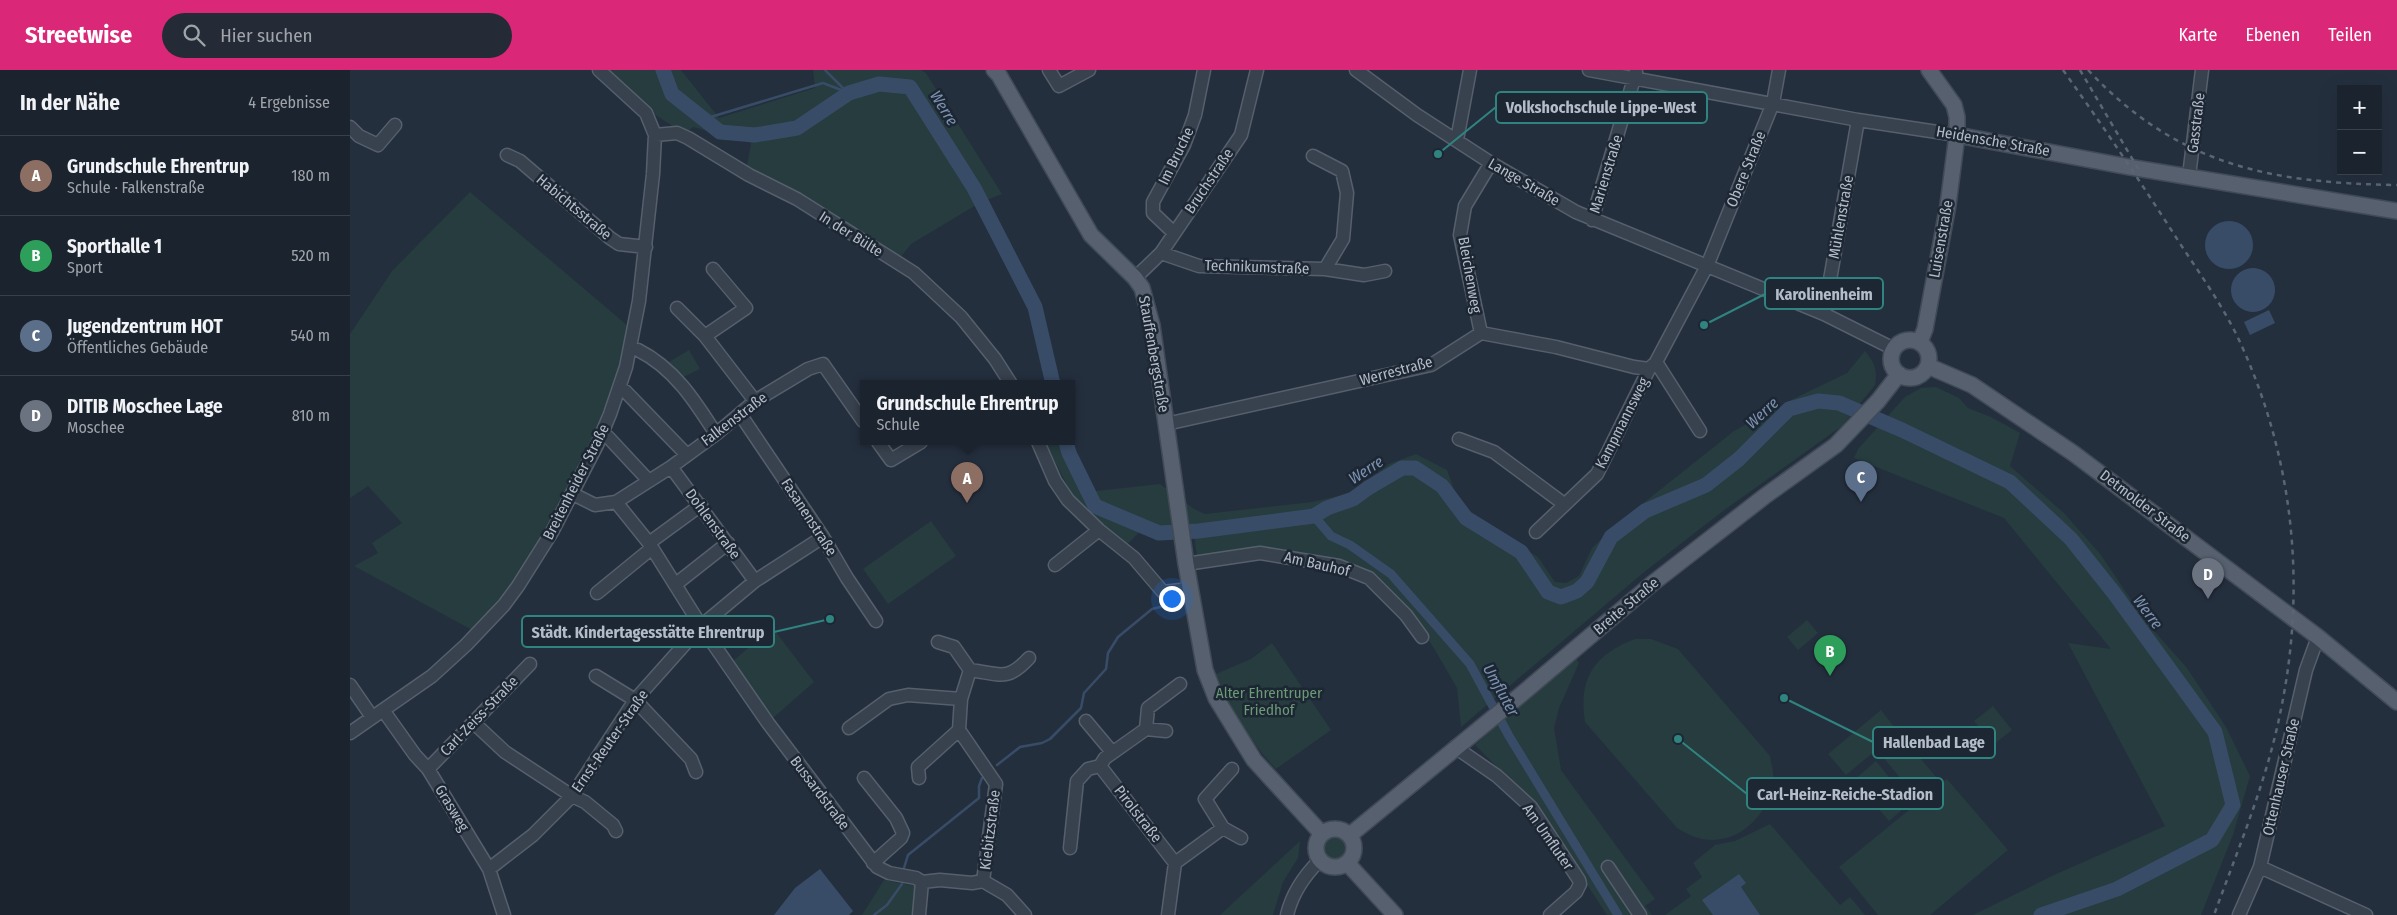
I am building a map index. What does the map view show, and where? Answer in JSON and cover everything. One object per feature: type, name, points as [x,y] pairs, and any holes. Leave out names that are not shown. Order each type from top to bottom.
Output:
[{"type":"main road","name":"Stauffenbergstraße","points":[[994,70],[999,75],[1091,235],[1135,278],[1142,288],[1148,304],[1183,548],[1205,670],[1216,698],[1254,760],[1322,834]]},
{"type":"main road","name":"Luisenstraße","points":[[1920,342],[1925,329],[1948,204],[1957,135],[1957,117],[1954,105],[1929,70]]},
{"type":"main road","name":"Heidensche Straße","points":[[1957,135],[2397,211]]},
{"type":"main road","points":[[1905,340],[1920,342],[1929,353],[1928,366],[1917,377],[1906,377],[1899,374],[1892,365],[1894,349],[1905,340]]},
{"type":"main road","name":"Detmolder Straße","points":[[1928,366],[1972,385],[2058,442],[2318,637],[2397,702]]},
{"type":"main road","name":"Breite Straße","points":[[1350,835],[1455,747],[1523,694],[1653,583],[1765,496],[1836,445],[1878,401],[1899,374]]},
{"type":"main road","points":[[1333,829],[1350,835],[1354,850],[1348,864],[1336,868],[1324,865],[1320,861],[1315,850],[1322,834],[1333,829]]},
{"type":"main road","points":[[1348,864],[1395,915]]},
{"type":"street","name":"Breitenheider Straße","points":[[350,733],[452,659],[504,605],[534,562],[598,445],[626,367],[639,301],[646,247],[655,135],[651,122],[639,106],[599,70]]},
{"type":"street","points":[[1049,70],[1060,86],[1089,70]]},
{"type":"street","name":"Im Bruche","points":[[1174,233],[1154,213],[1153,202],[1184,144],[1195,115],[1204,70]]},
{"type":"street","name":"Bruchstraße","points":[[1135,278],[1161,253],[1241,134],[1257,70]]},
{"type":"street","name":"Lange Straße","points":[[1356,70],[1417,115],[1491,163],[1592,220],[1707,266]]},
{"type":"street","points":[[1457,140],[1470,70]]},
{"type":"street","name":"Heidensche Straße","points":[[1589,70],[1636,74],[1858,120],[1957,135]]},
{"type":"street","name":"Obere Straße","points":[[1652,366],[1707,266],[1773,103],[1779,70]]},
{"type":"street","name":"Gasstraße","points":[[2189,176],[2202,70]]},
{"type":"street","name":"Marienstraße","points":[[1592,220],[1636,74]]},
{"type":"street","name":"Mühlenstraße","points":[[1824,314],[1858,120]]},
{"type":"street","points":[[355,132],[378,145],[385,139],[395,124]]},
{"type":"street","name":"In der Bülte","points":[[655,135],[677,133],[688,138],[749,175],[797,199],[914,273],[961,317],[995,358],[1009,380]]},
{"type":"street","name":"Habichtsstraße","points":[[507,155],[520,161],[619,244],[646,247]]},
{"type":"street","name":"Technikumstraße","points":[[1313,156],[1342,171],[1347,193],[1343,239],[1325,269]]},
{"type":"street","name":"Bleichenweg","points":[[1481,333],[1460,235],[1465,206],[1491,163]]},
{"type":"street","name":"Technikumstraße","points":[[1161,253],[1199,266],[1325,269],[1364,275],[1385,271]]},
{"type":"street","points":[[1707,266],[1824,314],[1894,349]]},
{"type":"street","points":[[705,336],[746,308],[713,269]]},
{"type":"street","points":[[677,308],[705,336],[755,401]]},
{"type":"street","points":[[1481,333],[1556,347],[1634,367],[1652,366],[1700,431]]},
{"type":"street","name":"Werrestraße","points":[[1166,424],[1431,365],[1481,333]]},
{"type":"street","points":[[638,350],[658,360],[694,399],[716,434]]},
{"type":"street","name":"Falkenstraße","points":[[616,502],[671,467],[716,434],[755,401],[808,369],[823,364],[860,417]]},
{"type":"street","name":"Kampmannsweg","points":[[1536,532],[1596,474],[1652,366]]},
{"type":"street","points":[[625,391],[687,455]]},
{"type":"street","name":"Fasanenstraße","points":[[740,414],[823,537],[876,621]]},
{"type":"street","points":[[608,437],[649,481]]},
{"type":"street","points":[[1459,439],[1494,452],[1564,504]]},
{"type":"street","points":[[880,445],[891,460],[916,445]]},
{"type":"street","points":[[1039,445],[1055,480],[1067,498],[1099,530],[1134,558],[1163,592],[1190,589]]},
{"type":"street","name":"Dohlenstraße","points":[[671,467],[701,505],[755,581]]},
{"type":"street","points":[[572,494],[595,505],[616,502]]},
{"type":"street","name":"Bussardstraße","points":[[616,502],[651,546],[701,626],[768,724],[873,862],[889,873],[916,878],[922,882],[940,880],[972,883],[983,880]]},
{"type":"street","points":[[597,593],[701,505]]},
{"type":"street","points":[[1055,566],[1099,530]]},
{"type":"street","name":"Ernst-Reuter-Straße","points":[[489,869],[533,835],[572,796],[635,700],[701,626],[755,581],[823,537]]},
{"type":"street","points":[[676,584],[728,543]]},
{"type":"street","name":"Am Bauhof","points":[[1186,564],[1260,553],[1339,566],[1369,578],[1406,615],[1422,637]]},
{"type":"street","name":"Ottenhauser Straße","points":[[2239,915],[2260,866],[2306,670],[2318,637]]},
{"type":"street","points":[[938,642],[954,647],[970,670],[1009,675],[1017,671],[1029,658]]},
{"type":"street","name":"Carl-Zeiss-Straße","points":[[428,769],[530,664]]},
{"type":"street","points":[[919,778],[918,767],[959,730],[961,699],[970,670]]},
{"type":"street","points":[[596,676],[635,700],[691,759],[696,772]]},
{"type":"street","points":[[1146,729],[1148,708],[1180,684]]},
{"type":"street","points":[[350,685],[372,717]]},
{"type":"street","points":[[849,728],[889,699],[908,695],[961,699]]},
{"type":"street","name":"Grasweg","points":[[384,710],[415,755],[428,769],[489,869],[504,915]]},
{"type":"street","points":[[1086,721],[1112,752]]},
{"type":"street","points":[[474,723],[504,752],[592,808],[613,824],[616,831]]},
{"type":"street","points":[[1070,848],[1077,781],[1088,769],[1100,766],[1112,752],[1146,729],[1166,731]]},
{"type":"street","name":"Kiebitzstraße","points":[[959,730],[996,784],[983,880]]},
{"type":"street","name":"Am Umfluter","points":[[1455,747],[1497,776],[1531,807],[1579,880],[1580,884],[1576,892],[1550,915]]},
{"type":"street","name":"Pirolstraße","points":[[1100,766],[1175,863]]},
{"type":"street","points":[[1232,769],[1205,800],[1223,828],[1241,838]]},
{"type":"street","points":[[864,778],[896,818],[903,833],[900,838],[873,862]]},
{"type":"street","points":[[1168,915],[1175,863],[1223,828]]},
{"type":"street","points":[[1286,915],[1289,904],[1303,879],[1320,861]]},
{"type":"street","points":[[2260,866],[2366,915]]},
{"type":"street","points":[[1608,867],[1640,915]]},
{"type":"street","points":[[983,880],[1007,895],[1025,915]]},
{"type":"street","points":[[919,915],[922,882]]},
{"type":"green space","points":[[602,70],[681,70],[719,118],[815,88],[813,70],[921,70],[926,73],[1002,194],[981,202],[911,244],[900,258],[747,166],[751,143],[693,127],[685,134],[646,109]]},
{"type":"green space","points":[[470,192],[628,326],[622,361],[586,455],[552,521],[505,596],[474,631],[354,566],[378,553],[372,543],[402,523],[368,486],[350,498],[350,334],[392,271]]},
{"type":"green space","points":[[689,350],[700,369],[681,378],[670,367],[669,362]]},
{"type":"green space","points":[[1865,351],[1875,366],[1876,375],[1875,385],[1842,426],[1723,511],[1643,573],[1461,727],[1457,688],[1435,650],[1411,613],[1369,572],[1334,559],[1285,552],[1197,557],[1193,528],[1159,532],[1145,526],[1127,545],[1077,505],[1047,445],[1068,445],[1069,453],[1096,491],[1160,484],[1194,509],[1205,514],[1312,502],[1351,493],[1389,464],[1416,454],[1447,470],[1454,489],[1471,515],[1538,557],[1555,582],[1566,583],[1579,576],[1592,548],[1617,524],[1734,431],[1791,400],[1847,373]]},
{"type":"green space","points":[[1936,387],[1959,398],[1968,408],[1991,417],[2020,433],[2010,466],[2064,513],[2101,555],[2146,622],[2187,668],[2226,727],[2250,776],[2233,835],[2201,915],[1973,915],[2054,875],[2165,826],[2068,643],[2111,649],[2004,518],[1854,458],[1858,449],[1905,397],[1921,388]]},
{"type":"green space","points":[[931,521],[956,556],[888,604],[863,569]]},
{"type":"green space","points":[[1807,620],[1818,633],[1798,650],[1787,637]]},
{"type":"green space","points":[[772,627],[814,682],[773,718],[732,662]]},
{"type":"green space","points":[[1635,639],[1651,639],[1678,649],[1770,756],[1773,779],[1765,806],[1748,827],[1736,834],[1723,839],[1709,840],[1695,837],[1677,828],[1585,722],[1584,693],[1592,670],[1609,652]]},
{"type":"green space","name":"Alter Ehrentruper Friedhof","points":[[1272,643],[1331,730],[1276,769],[1258,748],[1242,724],[1216,674],[1251,659]]},
{"type":"green space","points":[[1575,656],[1579,663],[1559,708],[1554,728],[1561,770],[1655,899],[1645,906],[1652,915],[1607,915],[1534,804],[1475,745]]},
{"type":"green space","points":[[1993,706],[2012,730],[1993,745],[1974,721]]},
{"type":"green space","points":[[1881,710],[1898,732],[1846,775],[1828,754]]},
{"type":"green space","points":[[1903,738],[1937,778],[1916,797],[1882,756]]},
{"type":"green space","points":[[1876,761],[1910,803],[1889,821],[1854,780]]},
{"type":"green space","points":[[1947,779],[2008,850],[1930,915],[1878,915],[1839,867]]},
{"type":"green space","points":[[1770,824],[1840,905],[1850,897],[1865,915],[1665,915],[1691,896],[1686,889],[1702,877],[1693,863],[1715,845],[1735,841]]},
{"type":"green space","points":[[1335,836],[1344,839],[1347,848],[1344,857],[1335,860],[1326,857],[1323,848],[1326,839]]},
{"type":"green space","points":[[1300,841],[1298,858],[1283,882],[1273,915],[1220,915]]},
{"type":"green space","points":[[884,880],[915,886],[917,890],[915,915],[862,915]]},
{"type":"water","points":[[2229,221],[2238,223],[2246,228],[2251,236],[2253,245],[2251,254],[2246,262],[2238,267],[2229,269],[2220,267],[2212,262],[2207,254],[2205,245],[2207,236],[2212,228],[2220,223]]},
{"type":"water","points":[[2257,268],[2269,274],[2274,281],[2274,299],[2269,306],[2262,311],[2249,312],[2241,309],[2234,302],[2231,286],[2234,278],[2241,271]]},
{"type":"water","points":[[2269,310],[2275,323],[2250,335],[2244,322]]},
{"type":"water","points":[[820,869],[853,911],[849,915],[774,915],[795,888]]},
{"type":"water","points":[[1739,874],[1746,883],[1741,887],[1760,915],[1713,915],[1702,900]]},
{"type":"waterway","name":"Werre","points":[[663,70],[672,94],[720,132],[755,135],[797,128],[849,93],[879,84],[910,87],[974,188],[1035,307],[1052,380]]},
{"type":"waterway","points":[[825,70],[847,92]]},
{"type":"waterway","points":[[704,119],[823,83],[849,93]]},
{"type":"waterway","name":"Werre","points":[[1067,445],[1095,506],[1159,533],[1199,531],[1314,516],[1327,508],[1353,499],[1402,468],[1415,468],[1442,486],[1466,518],[1521,552],[1548,592],[1561,597],[1577,591],[1587,582],[1611,537],[1645,511],[1706,485],[1739,459],[1789,409],[1818,401],[1839,403],[1902,430],[2010,482],[2071,539],[2114,593],[2215,732],[2233,805],[2212,840],[2117,889],[2041,915]]},
{"type":"waterway","name":"Umfluter","points":[[1314,516],[1331,536],[1350,545],[1391,574],[1470,664],[1509,736],[1618,915]]},
{"type":"waterway","points":[[997,765],[1020,747],[1042,743],[1050,739],[1081,708],[1084,693],[1106,669],[1108,653],[1118,637],[1152,609],[1164,606]]},
{"type":"waterway","points":[[904,868],[908,855],[979,798],[979,786],[982,778]]},
{"type":"waterway","points":[[874,915],[887,905],[902,884]]},
{"type":"railway","points":[[2063,70],[2151,199],[2233,327],[2258,385],[2272,430],[2283,477],[2290,524],[2293,571],[2293,619],[2288,666],[2280,714],[2267,765],[2251,816],[2214,915]]},
{"type":"railway","points":[[2080,70],[2140,172]]},
{"type":"railway","points":[[2088,70],[2122,102],[2157,128],[2192,148],[2229,163],[2268,173],[2308,180],[2397,185]]},
{"type":"place","name":"Volkshochschule Lippe-West","points":[[1438,154]]},
{"type":"place","name":"Karolinenheim","points":[[1704,325]]},
{"type":"place","name":"Jugendzentrum HOT","points":[[1861,502]]},
{"type":"place","name":"Grundschule Ehrentrup","points":[[967,503]]},
{"type":"place","name":"DITIB Moschee Lage","points":[[2208,599]]},
{"type":"place","name":"Städt. Kindertagesstätte Ehrentrup","points":[[830,619]]},
{"type":"place","name":"Sporthalle 1","points":[[1830,676]]},
{"type":"place","name":"Hallenbad Lage","points":[[1784,698]]},
{"type":"place","name":"Carl-Heinz-Reiche-Stadion","points":[[1678,739]]}]
